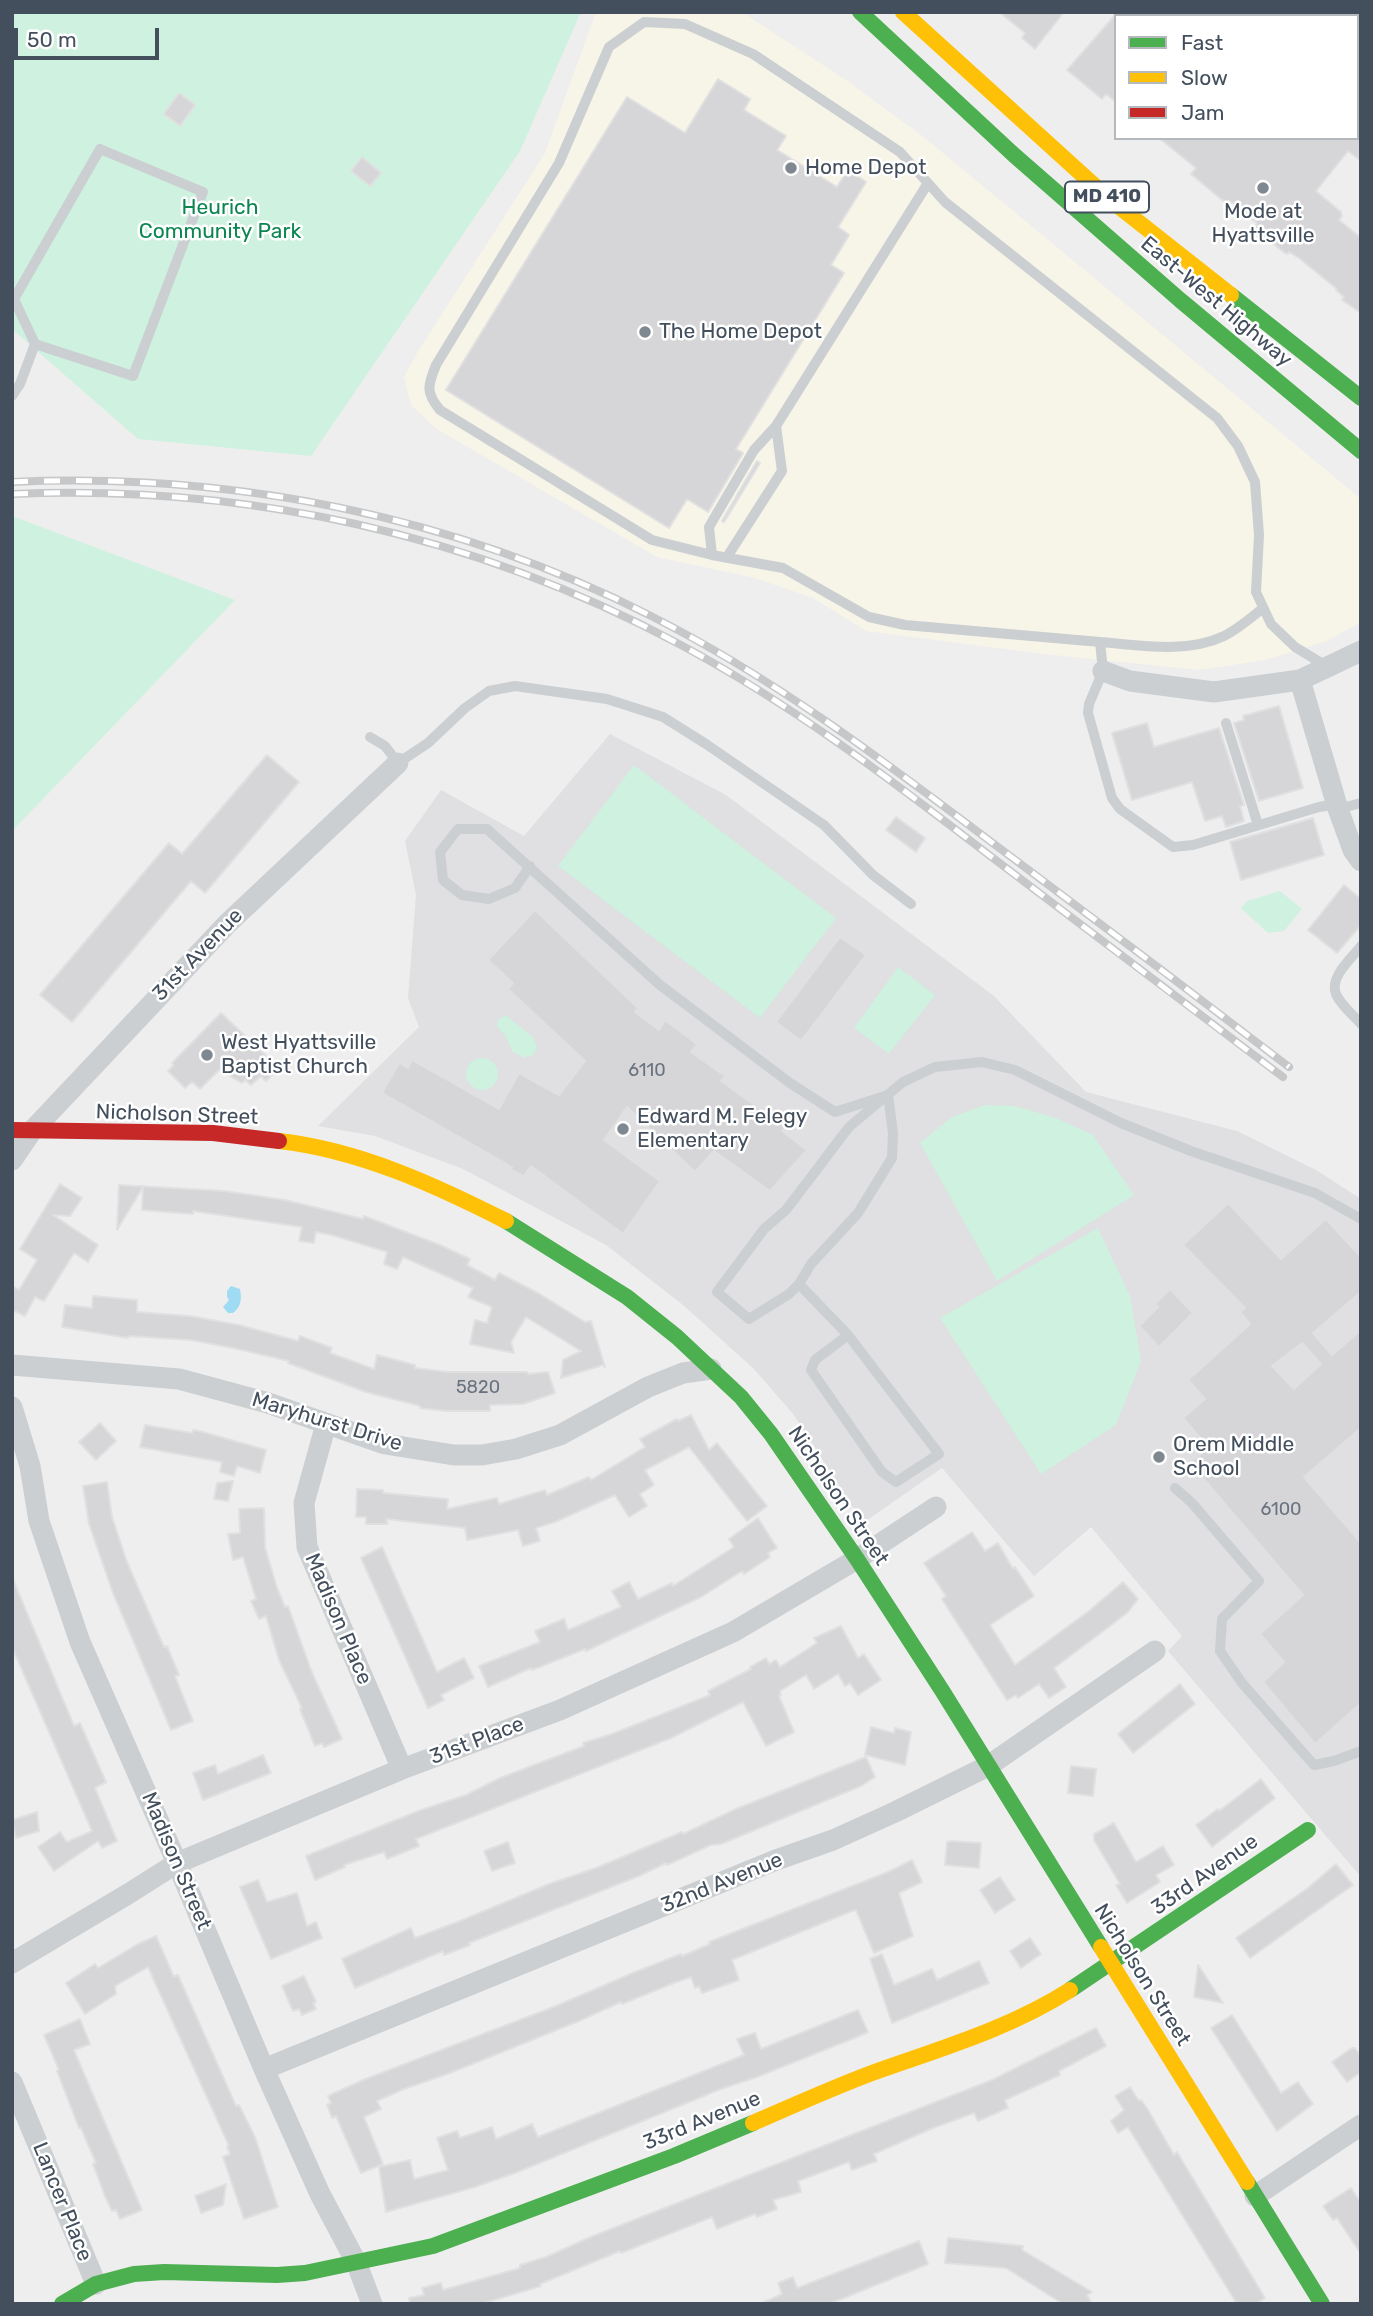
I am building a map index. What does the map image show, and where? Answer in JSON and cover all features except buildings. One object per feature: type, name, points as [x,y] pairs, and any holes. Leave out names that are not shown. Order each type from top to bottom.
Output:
[{"type":"street","name":"East-West Highway","points":[[860,12],[1033,172],[1180,300],[1361,451]]},
{"type":"street","name":"East-West Highway","points":[[902,12],[1108,198],[1361,398]]},
{"type":"street","points":[[1103,671],[1130,681],[1214,692],[1300,680],[1361,651]]},
{"type":"street","points":[[1300,680],[1338,807],[1353,850],[1361,861]]},
{"type":"street","name":"31st Avenue","points":[[12,1160],[21,1131],[227,923],[398,763]]},
{"type":"street","name":"Nicholson Street","points":[[21,1131],[218,1133],[298,1143],[390,1168],[455,1195],[510,1223],[656,1319],[741,1397],[771,1434],[857,1559],[1322,2304]]},
{"type":"street","name":"Maryhurst Drive","points":[[12,1365],[179,1379],[268,1403],[385,1444],[443,1453],[482,1455],[516,1449],[560,1435],[648,1387],[683,1373],[710,1368]]},
{"type":"street","name":"Madison Street","points":[[12,1407],[30,1466],[39,1521],[80,1642],[264,2069],[320,2194],[356,2262],[372,2304]]},
{"type":"street","name":"Madison Place","points":[[326,1424],[304,1503],[307,1547],[402,1769]]},
{"type":"street","name":"31st Place","points":[[12,1963],[177,1863],[402,1769],[560,1710],[721,1637],[857,1559],[936,1507]]},
{"type":"street","name":"32nd Avenue","points":[[264,2069],[776,1860],[833,1840],[927,1797],[988,1766],[1155,1651]]},
{"type":"street","name":"33rd Avenue","points":[[62,2304],[96,2284],[134,2274],[164,2272],[277,2275],[328,2269],[433,2246],[486,2228],[674,2156],[870,2074],[934,2053],[1009,2023],[1055,2000],[1112,1964],[1308,1830]]},
{"type":"street","name":"Lancer Place","points":[[12,2082],[96,2284]]},
{"type":"street","points":[[1255,2196],[1361,2124]]},
{"type":"lane","points":[[1263,608],[1224,636],[1194,646],[1146,646],[905,625],[869,617],[783,568],[712,555],[652,540],[440,410],[432,399],[428,384],[436,365],[559,163],[609,47],[644,22],[685,24],[753,54],[900,152],[945,202],[1217,418],[1238,446],[1255,482],[1259,535],[1256,593],[1271,624],[1295,647],[1328,667]]},
{"type":"lane","points":[[12,396],[20,384],[35,344],[14,299],[100,149],[203,192],[133,376],[35,344]]},
{"type":"lane","points":[[712,555],[709,527],[754,450],[776,426],[810,376],[928,183]]},
{"type":"lane","points":[[727,557],[782,471],[776,426]]},
{"type":"lane","points":[[1100,642],[1103,671],[1088,713],[1112,797],[1120,808],[1173,847],[1193,845],[1320,807],[1361,803]]},
{"type":"lane","points":[[370,737],[385,746],[398,763],[428,743],[465,708],[489,691],[515,686],[607,699],[663,717],[706,744],[824,825],[873,875],[911,904]]},
{"type":"lane","points":[[1226,723],[1258,825]]},
{"type":"lane","points":[[530,866],[514,888],[489,898],[462,895],[443,880],[440,852],[458,829],[487,829],[530,866],[660,985],[790,1083],[835,1112],[888,1094]]},
{"type":"lane","points":[[1361,946],[1335,983],[1336,994],[1361,1024]]},
{"type":"lane","points":[[888,1094],[894,1133],[892,1158],[858,1213],[811,1264],[799,1284],[789,1294],[749,1319],[717,1292],[764,1229],[786,1210],[849,1127],[888,1094],[903,1082],[935,1067],[982,1062],[1015,1070],[1121,1123],[1191,1152],[1315,1193],[1361,1219]]},
{"type":"lane","points":[[799,1284],[848,1335],[939,1454],[896,1482],[882,1472],[811,1370],[815,1360],[848,1335]]},
{"type":"lane","points":[[1175,1488],[1192,1503],[1259,1581],[1222,1619],[1220,1651],[1242,1684],[1314,1765],[1361,1751]]},
{"type":"shaded area","points":[[596,12],[742,12],[846,80],[925,138],[1361,499],[1361,622],[1327,641],[1265,660],[1199,670],[1044,654],[866,631],[813,598],[755,578],[657,557],[435,428],[411,405],[404,377],[545,153]]},
{"type":"shaded area","points":[[610,734],[726,795],[994,996],[1086,1092],[1237,1131],[1316,1170],[1361,1199],[1361,1877],[1168,1651],[1182,1636],[1091,1527],[1034,1576],[942,1468],[863,1523],[794,1415],[753,1368],[683,1305],[606,1245],[463,1169],[375,1136],[318,1126],[419,1027],[408,998],[416,895],[405,841],[441,790],[524,836]]},
{"type":"green space","name":"Heurich Community Park","points":[[12,12],[581,12],[520,151],[311,456],[138,439],[12,329]]},
{"type":"green space","points":[[12,516],[235,600],[12,831]]},
{"type":"green space","points":[[634,765],[836,918],[760,1018],[558,866]]},
{"type":"green space","points":[[1280,891],[1302,909],[1284,931],[1268,933],[1241,908],[1247,901]]},
{"type":"green space","points":[[898,967],[935,995],[889,1054],[854,1028]]},
{"type":"green space","points":[[506,1015],[534,1038],[537,1049],[533,1055],[524,1058],[513,1052],[505,1035],[497,1027],[498,1020]]},
{"type":"green space","points":[[482,1058],[493,1063],[498,1074],[493,1085],[482,1090],[471,1085],[466,1074],[471,1063]]},
{"type":"green space","points":[[985,1105],[1015,1106],[1056,1118],[1093,1135],[1134,1195],[997,1281],[920,1143],[952,1117]]},
{"type":"green space","points":[[1098,1228],[1130,1296],[1141,1361],[1116,1425],[1041,1474],[940,1318]]},
{"type":"water","points":[[231,1286],[240,1289],[241,1299],[236,1311],[228,1313],[223,1307],[229,1300],[227,1291]]},
{"type":"railway","points":[[12,482],[94,481],[177,485],[259,494],[340,508],[420,527],[499,551],[576,581],[697,640],[827,722],[953,813],[1289,1067]]},
{"type":"railway","points":[[12,494],[99,493],[185,498],[271,508],[356,524],[439,546],[521,573],[601,606],[720,667],[838,743],[1283,1077]]},
{"type":"traffic: fast","points":[[860,12],[1014,155],[1180,300],[1361,451]]},
{"type":"traffic: fast","points":[[1231,295],[1361,398]]},
{"type":"traffic: fast","points":[[506,1221],[627,1297],[677,1337],[741,1397],[771,1434],[857,1559],[1101,1947]]},
{"type":"traffic: fast","points":[[1070,1990],[1308,1830]]},
{"type":"traffic: fast","points":[[62,2304],[96,2284],[134,2274],[305,2273],[433,2246],[674,2156],[753,2123]]},
{"type":"traffic: fast","points":[[1247,2182],[1322,2304]]},
{"type":"traffic: slow","points":[[903,12],[1108,198],[1231,295]]},
{"type":"traffic: slow","points":[[279,1141],[338,1152],[396,1171],[506,1221]]},
{"type":"traffic: slow","points":[[1101,1947],[1247,2182]]},
{"type":"traffic: slow","points":[[753,2123],[857,2079],[998,2027],[1070,1990]]},
{"type":"traffic: jam","points":[[12,1130],[213,1133],[279,1141]]},
{"type":"place","name":"Home Depot","points":[[791,168]]},
{"type":"place","name":"Mode at Hyattsville","points":[[1263,188]]},
{"type":"place","name":"The Home Depot","points":[[645,332]]},
{"type":"place","name":"West Hyattsville Baptist Church","points":[[207,1055]]},
{"type":"place","name":"Edward M. Felegy Elementary","points":[[623,1129]]},
{"type":"place","name":"Orem Middle School","points":[[1159,1457]]}]
